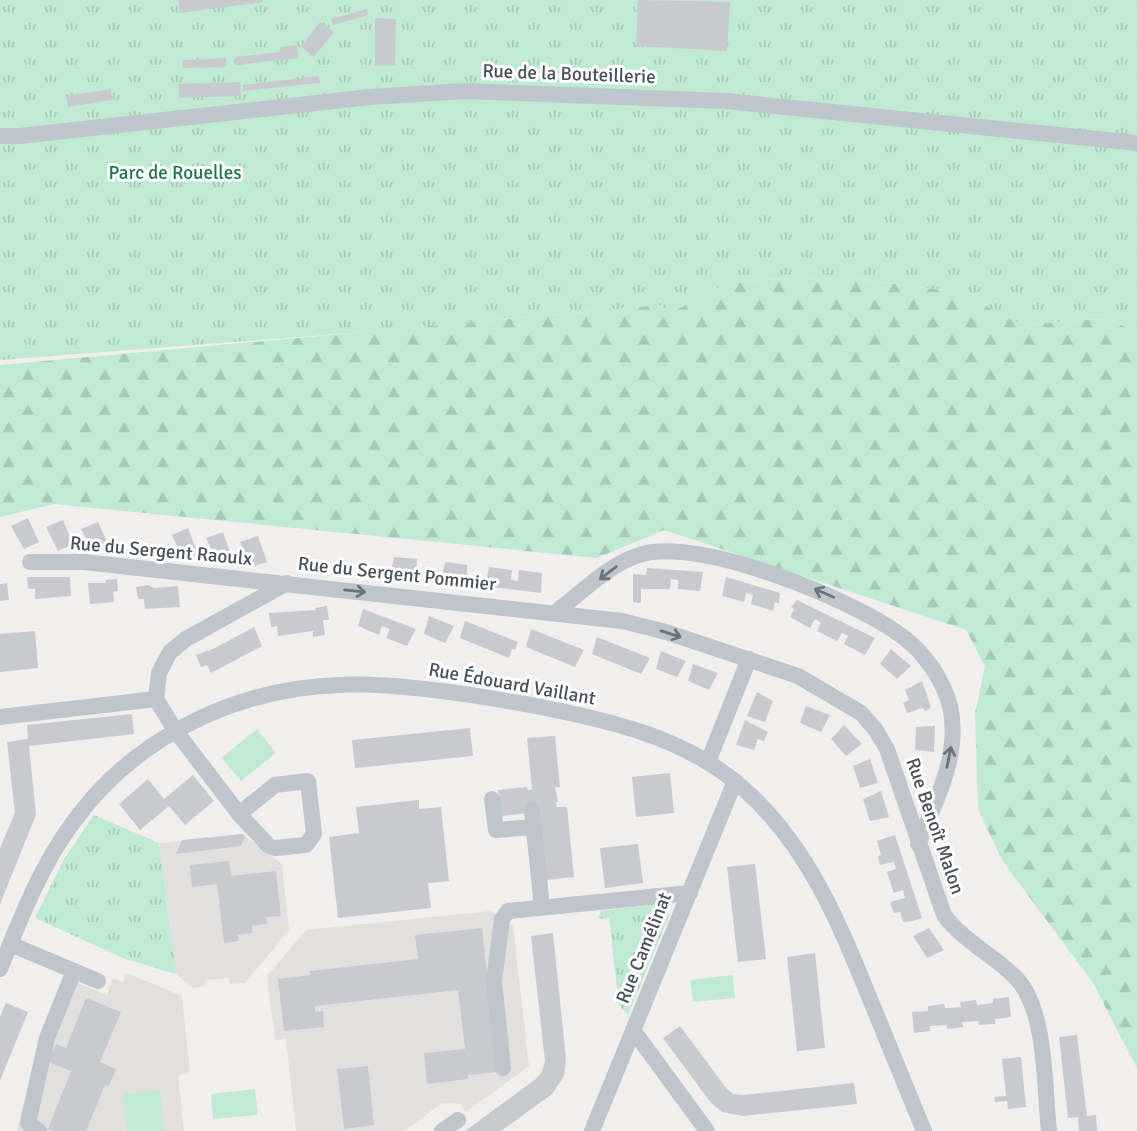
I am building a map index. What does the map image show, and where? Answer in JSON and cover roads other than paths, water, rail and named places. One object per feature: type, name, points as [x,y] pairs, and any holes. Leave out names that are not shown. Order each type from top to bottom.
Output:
[{"type":"street","name":"Rue de la Bouteillerie","points":[[0,136],[370,97],[464,91],[726,101],[1137,143]]},
{"type":"street","points":[[556,612],[620,563],[640,554],[664,551],[726,561],[779,575],[857,609],[903,636],[922,654],[939,679],[950,706],[953,730],[951,754],[943,783],[918,844]]},
{"type":"street","name":"Rue du Sergent Raoulx","points":[[30,562],[84,562],[287,583]]},
{"type":"street","name":"Rue du Sergent Pommier","points":[[156,699],[159,673],[170,652],[186,639],[287,583],[556,612]]},
{"type":"street","name":"Rue Benoît Malon","points":[[556,612],[622,621],[749,659],[799,676],[861,713],[875,729],[887,750],[937,901],[948,921],[1012,975],[1030,997],[1037,1016],[1049,1131]]},
{"type":"street","points":[[708,762],[749,659]]},
{"type":"street","name":"Rue Édouard Vaillant","points":[[0,969],[45,870],[70,826],[86,805],[139,754],[198,718],[249,699],[298,688],[353,685],[419,689],[573,713],[625,726],[669,742],[708,762],[735,781],[775,820],[814,874],[840,924],[924,1131]]},
{"type":"street","points":[[0,717],[156,699],[175,730],[239,814],[269,846],[275,848],[306,845],[314,834],[308,781],[275,785],[239,814]]},
{"type":"street","name":"Rue Camélinat","points":[[592,1131],[735,781]]},
{"type":"street","points":[[492,799],[496,830],[532,819],[542,907]]},
{"type":"street","points":[[503,1068],[494,981],[502,919],[508,911],[690,893]]},
{"type":"street","points":[[10,944],[98,981]]},
{"type":"street","points":[[39,1131],[28,1122],[47,1038],[74,971]]},
{"type":"street","points":[[633,1030],[707,1131]]},
{"type":"street","points":[[442,1131],[458,1120]]},
{"type":"park label","name":"Parc de Rouelles","points":[[175,173]]}]
